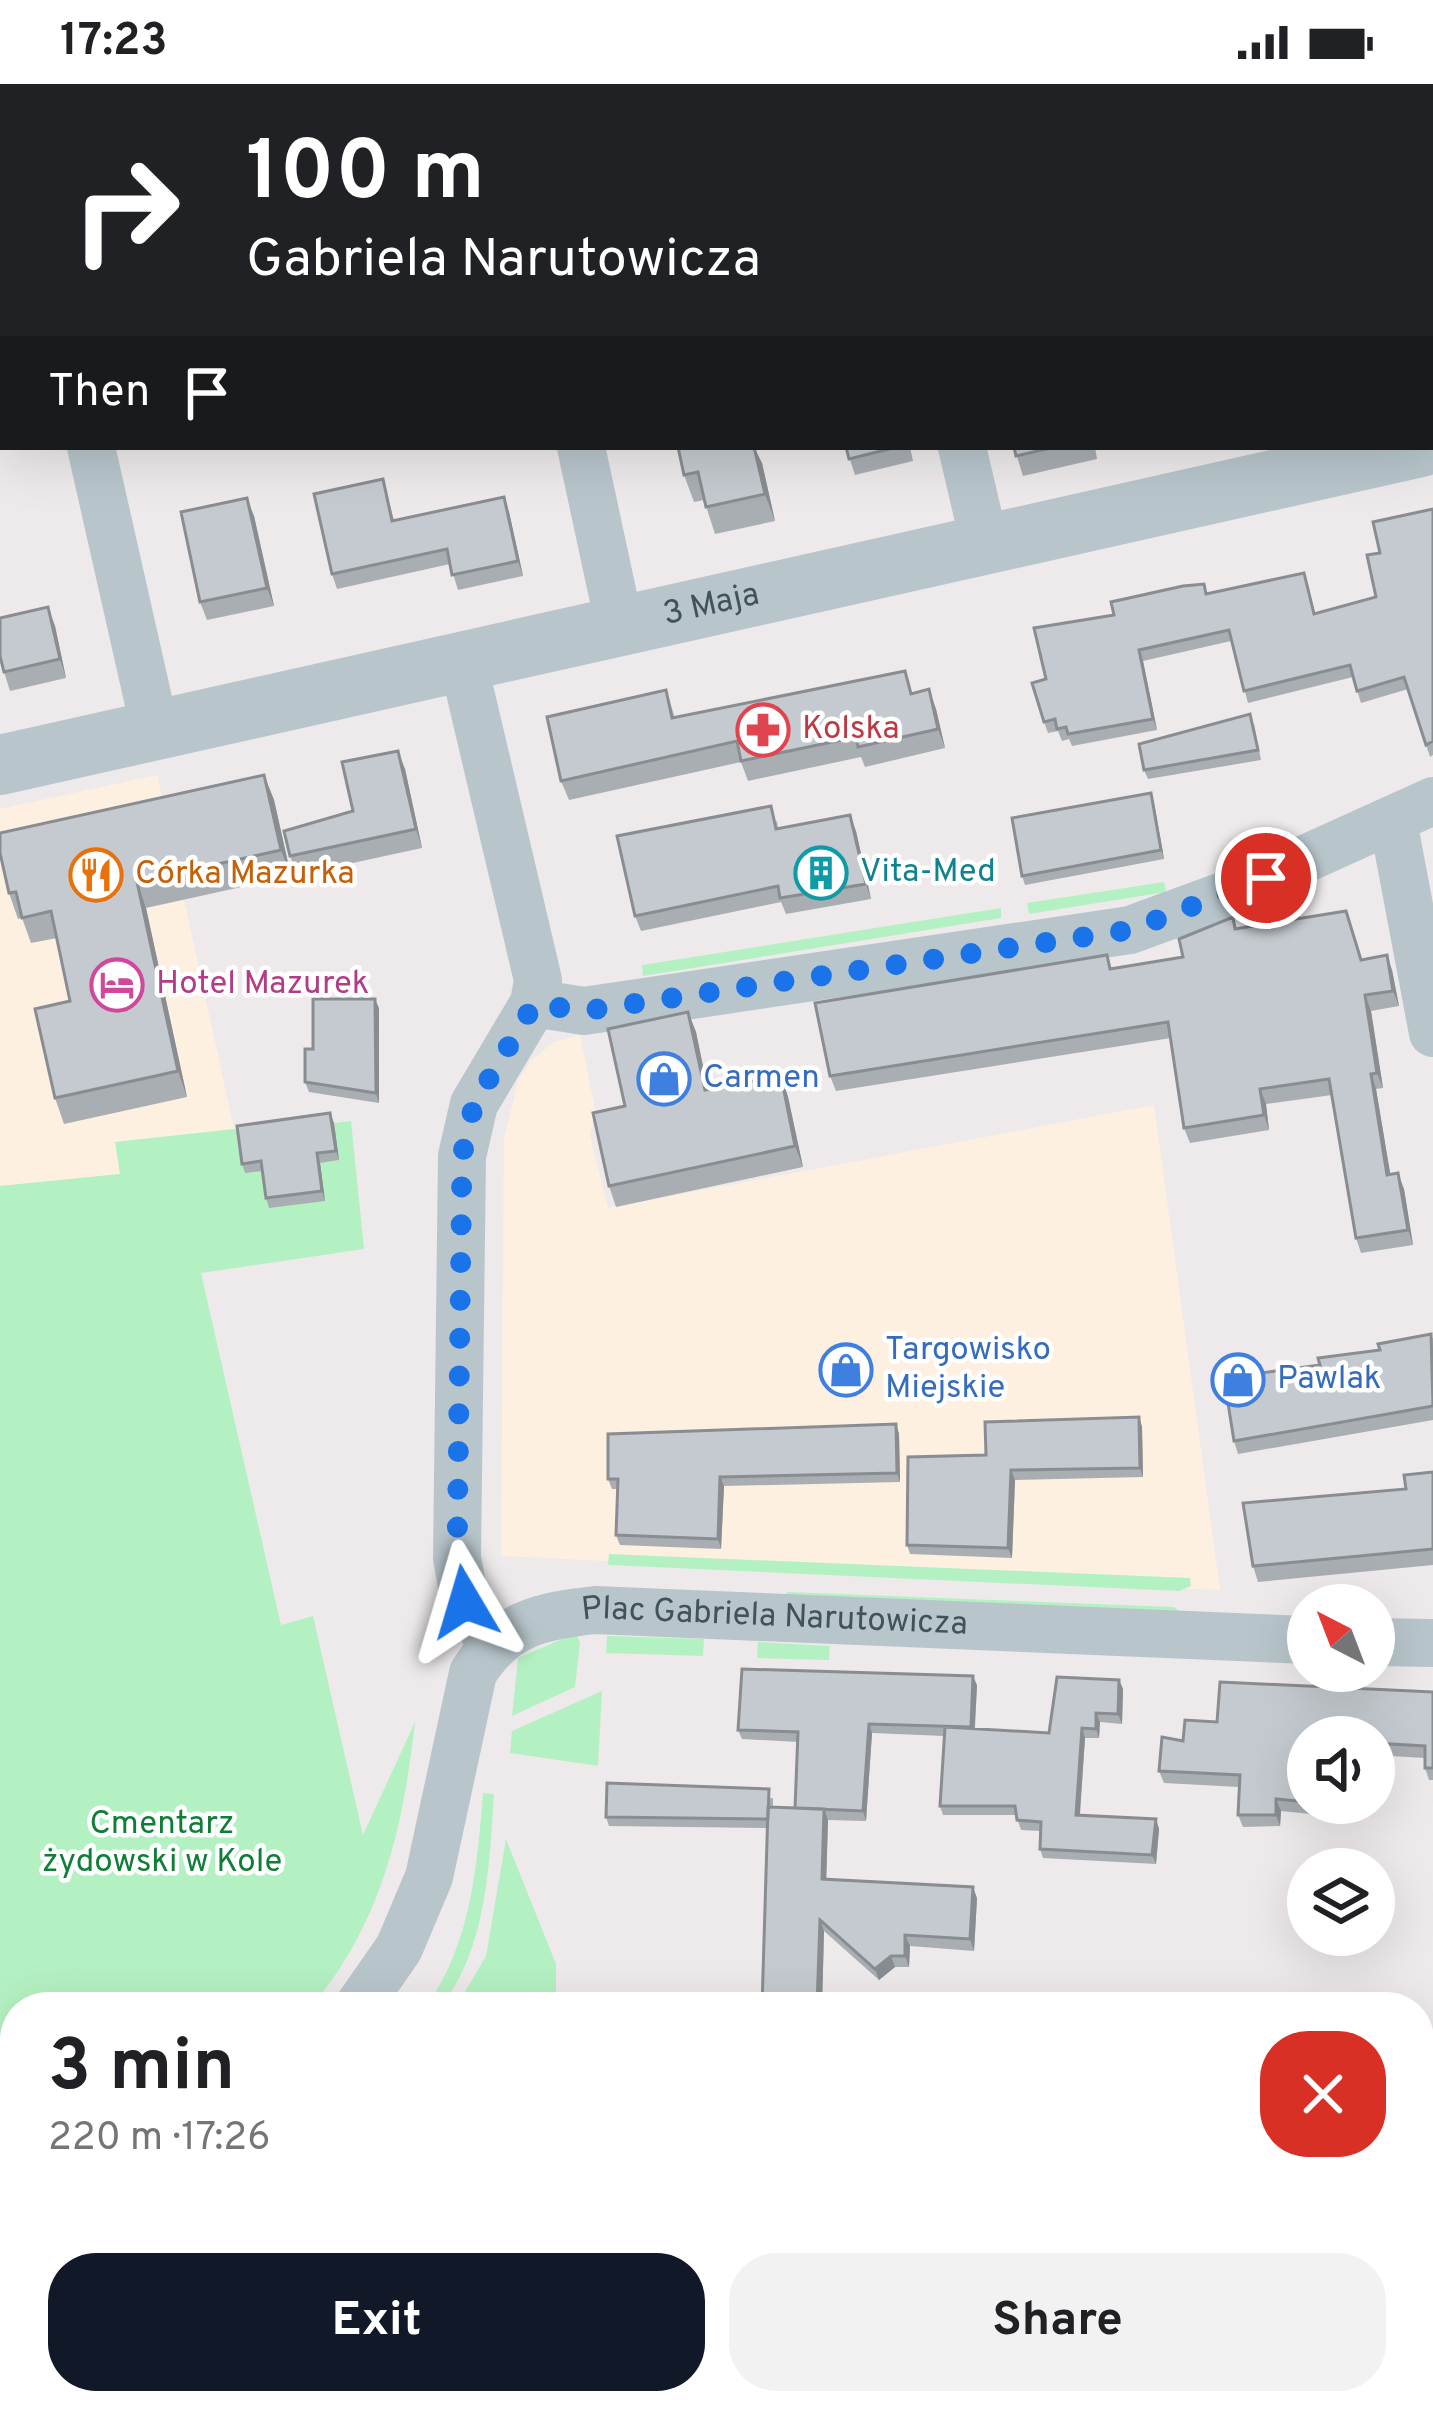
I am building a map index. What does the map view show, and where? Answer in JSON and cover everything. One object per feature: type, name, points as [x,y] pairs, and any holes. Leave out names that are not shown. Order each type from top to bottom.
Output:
[{"type":"street","points":[[93,450],[155,730]]},
{"type":"street","points":[[582,450],[620,628]]},
{"type":"street","points":[[963,450],[983,541]]},
{"type":"street","name":"3 Maja","points":[[0,765],[620,628],[983,541],[1406,450]]},
{"type":"street","points":[[368,1992],[399,1948],[429,1877],[452,1787],[465,1696],[491,1643],[465,1602],[457,1558],[462,1156],[474,1104],[534,1004],[538,980],[464,662]]},
{"type":"street","points":[[534,1004],[584,1011],[1130,930],[1212,901],[1413,811],[1433,1034]]},
{"type":"street","name":"Plac Gabriela Narutowicza","points":[[491,1643],[531,1619],[595,1610],[1287,1639]]},
{"type":"street","points":[[1395,1642],[1433,1643]]},
{"type":"shaded area","points":[[157,775],[234,1129],[115,1142],[121,1174],[0,1186],[0,809]]},
{"type":"shaded area","name":"Targowisko Miejskie","points":[[580,1035],[595,1109],[590,1136],[608,1208],[1154,1105],[1220,1590],[501,1556],[504,1139],[518,1080],[531,1061],[554,1042]]},
{"type":"green space","points":[[1164,882],[1166,892],[1029,914],[1027,903]]},
{"type":"green space","points":[[1001,908],[1001,918],[643,976],[642,965]]},
{"type":"green space","name":"Cmentarz żydowski w Kole","points":[[351,1121],[364,1249],[201,1273],[281,1625],[313,1616],[363,1835],[415,1722],[396,1837],[372,1908],[322,1992],[0,1992],[0,1186],[120,1174],[115,1142],[234,1129],[320,1163],[339,1160],[334,1123]]},
{"type":"green space","points":[[609,1554],[1190,1578],[1191,1586],[1179,1591],[608,1565]]},
{"type":"green space","points":[[787,1592],[1174,1607],[1184,1615],[786,1603]]},
{"type":"green space","points":[[576,1633],[580,1643],[575,1687],[512,1716],[518,1658]]},
{"type":"green space","points":[[607,1636],[704,1639],[703,1656],[606,1653]]},
{"type":"green space","points":[[758,1642],[830,1646],[829,1660],[757,1658]]},
{"type":"green space","points":[[602,1691],[598,1766],[510,1753],[512,1731]]},
{"type":"green space","points":[[483,1793],[494,1794],[477,1932],[451,1992],[435,1992],[462,1931],[474,1877]]},
{"type":"green space","points":[[506,1839],[556,1964],[556,1992],[465,1992],[486,1956]]},
{"type":"building","points":[[679,450],[755,450],[765,494],[706,507],[698,472],[684,475]]},
{"type":"building","points":[[847,450],[885,450],[849,459]]},
{"type":"building","points":[[383,479],[392,521],[504,497],[518,561],[452,575],[447,549],[332,574],[314,494]]},
{"type":"building","points":[[247,498],[267,588],[200,602],[181,512]]},
{"type":"building","points":[[1433,509],[1433,741],[1426,745],[1404,677],[1357,691],[1350,665],[1244,691],[1229,630],[1139,650],[1153,719],[1068,734],[1066,727],[1057,729],[1055,719],[1044,722],[1032,683],[1046,679],[1034,628],[1114,615],[1111,602],[1183,586],[1204,584],[1206,594],[1304,573],[1314,614],[1376,597],[1367,555],[1380,553],[1373,522]]},
{"type":"building","points":[[48,607],[60,659],[4,672],[0,618]]},
{"type":"building","points":[[905,671],[911,694],[929,689],[938,729],[858,747],[856,737],[741,761],[737,741],[561,781],[547,717],[666,690],[672,718]]},
{"type":"building","points":[[1250,714],[1258,750],[1144,770],[1139,744]]},
{"type":"building","points":[[398,751],[416,829],[290,856],[284,831],[353,811],[342,762]]},
{"type":"building","name":"Hotel Mazurek","points":[[264,775],[281,850],[137,882],[178,1071],[55,1098],[35,1009],[70,1001],[51,911],[22,918],[16,892],[9,893],[0,833]]},
{"type":"building","points":[[1151,793],[1161,850],[1022,876],[1012,818]]},
{"type":"building","points":[[771,806],[776,829],[850,815],[866,884],[780,898],[778,886],[635,916],[617,836]]},
{"type":"building","points":[[1346,911],[1361,960],[1387,955],[1393,991],[1365,995],[1377,1073],[1371,1074],[1387,1175],[1398,1173],[1408,1230],[1356,1238],[1329,1079],[1260,1089],[1264,1115],[1184,1128],[1168,1022],[830,1076],[815,1003],[1107,955],[1110,969],[1183,957],[1179,939],[1233,917],[1235,929]]},
{"type":"building","points":[[313,999],[375,999],[376,1093],[305,1082],[305,1049],[313,1049]]},
{"type":"building","points":[[688,1012],[705,1090],[781,1076],[795,1146],[609,1186],[593,1113],[625,1106],[608,1029]]},
{"type":"building","points":[[330,1113],[336,1151],[317,1153],[322,1191],[266,1198],[261,1161],[242,1164],[237,1126]]},
{"type":"building","points":[[1431,1334],[1433,1406],[1234,1441],[1224,1378],[1320,1365],[1318,1358],[1380,1350],[1378,1344]]},
{"type":"building","points":[[1139,1417],[1140,1468],[1011,1470],[1008,1548],[907,1545],[908,1457],[986,1455],[985,1422]]},
{"type":"building","points":[[896,1424],[897,1473],[720,1477],[718,1539],[616,1535],[618,1479],[608,1479],[608,1434]]},
{"type":"building","points":[[1433,1472],[1433,1549],[1253,1566],[1243,1503],[1406,1489],[1404,1475]]},
{"type":"building","points":[[742,1669],[973,1676],[971,1727],[869,1724],[863,1811],[795,1808],[798,1732],[738,1730]]},
{"type":"building","points":[[1057,1677],[1119,1680],[1118,1714],[1096,1713],[1096,1729],[1082,1728],[1076,1815],[1156,1819],[1152,1855],[1040,1849],[1041,1822],[1017,1820],[1015,1806],[940,1806],[945,1727],[1049,1733]]},
{"type":"building","points":[[1220,1682],[1287,1685],[1287,1692],[1433,1692],[1433,1768],[1425,1768],[1425,1746],[1395,1744],[1395,1716],[1287,1716],[1287,1800],[1276,1799],[1276,1815],[1238,1815],[1240,1775],[1159,1771],[1162,1737],[1183,1741],[1185,1720],[1217,1722]]},
{"type":"building","points":[[607,1783],[769,1789],[768,1819],[606,1817]]},
{"type":"building","points":[[768,1807],[824,1809],[822,1879],[973,1887],[970,1939],[905,1935],[905,1956],[891,1956],[875,1969],[820,1920],[818,1992],[762,1992]]},
{"type":"place","name":"Kolska","points":[[763,730]]},
{"type":"place","name":"Vita-Med","points":[[821,873]]},
{"type":"place","name":"Córka Mazurka","points":[[96,875]]},
{"type":"place","name":"Hotel Mazurek","points":[[117,985]]},
{"type":"place","name":"Carmen","points":[[664,1079]]},
{"type":"place","name":"Targowisko Miejskie","points":[[846,1370]]},
{"type":"place","name":"Pawlak","points":[[1238,1380]]},
{"type":"route","points":[[465,1602],[457,1558],[462,1156],[474,1104],[534,1004],[584,1011],[1130,930],[1266,878]]}]
